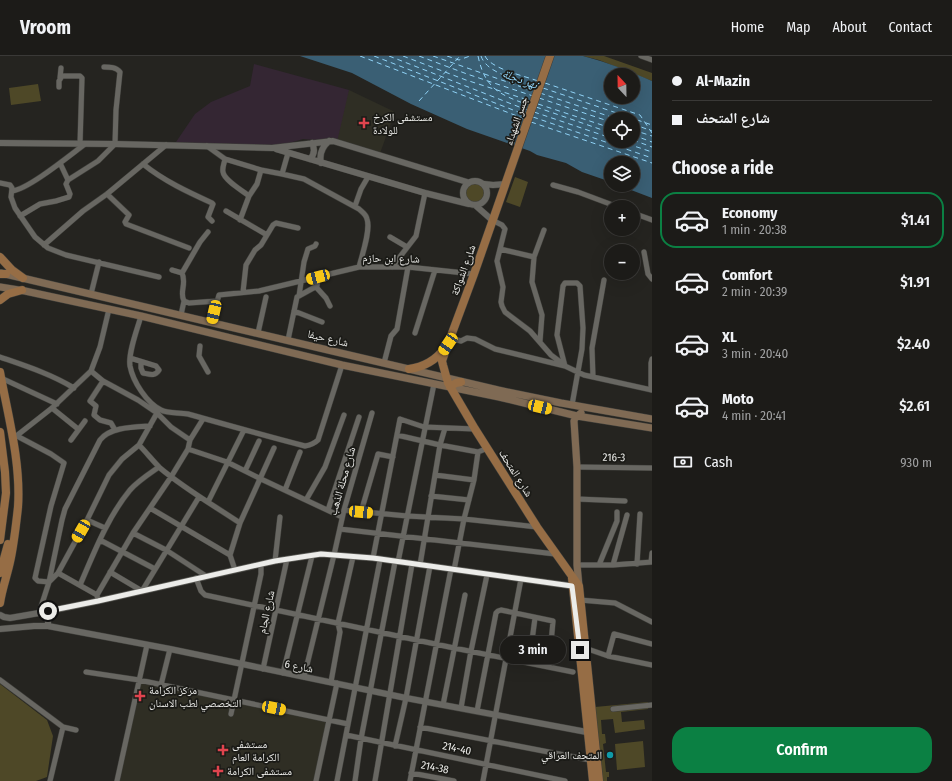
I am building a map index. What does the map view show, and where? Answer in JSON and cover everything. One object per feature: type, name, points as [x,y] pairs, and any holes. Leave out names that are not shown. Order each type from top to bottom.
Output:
[{"type":"main road","name":"جسر الشهداء","points":[[511,170],[550,56]]},
{"type":"main road","name":"شارع الشواكة","points":[[443,377],[442,361],[511,170]]},
{"type":"main road","points":[[0,257],[12,270],[23,278]]},
{"type":"main road","name":"شارع حيفا","points":[[2,274],[212,322],[461,382],[561,403],[652,419]]},
{"type":"main road","name":"شارع حيفا","points":[[0,287],[22,290],[141,316],[342,365],[577,416],[652,428]]},
{"type":"main road","points":[[0,300],[8,294],[22,290]]},
{"type":"main road","points":[[409,369],[418,368],[431,361],[442,352],[449,341]]},
{"type":"main road","points":[[0,603],[10,560],[18,506],[18,479],[14,439],[1,375]]},
{"type":"main road","points":[[437,385],[443,382],[443,377]]},
{"type":"main road","name":"شارع المتحف","points":[[443,377],[574,583]]},
{"type":"main road","points":[[450,388],[456,383],[461,382]]},
{"type":"main road","points":[[561,403],[572,422],[574,432]]},
{"type":"main road","points":[[595,409],[583,412],[577,416],[574,421],[577,467],[577,566],[574,583],[591,733],[599,781]]},
{"type":"main road","points":[[0,432],[6,493],[0,540]]},
{"type":"main road","points":[[0,573],[6,552],[12,501],[14,439]]},
{"type":"main road","points":[[0,481],[1,444]]},
{"type":"main road","points":[[577,566],[574,583],[580,600],[585,648],[591,733],[590,760],[593,781]]},
{"type":"street","points":[[641,56],[652,60]]},
{"type":"street","points":[[68,180],[94,164],[115,144],[116,110],[120,72],[118,69],[104,67]]},
{"type":"street","points":[[58,87],[61,68]]},
{"type":"street","points":[[12,191],[30,184],[60,164],[82,144],[82,78],[80,76],[62,76],[60,78]]},
{"type":"street","points":[[0,143],[272,148],[329,141],[337,142],[384,158],[467,182],[476,180],[484,184],[506,184]]},
{"type":"street","points":[[321,162],[320,156],[322,149],[329,141]]},
{"type":"street","points":[[310,159],[314,153],[312,143]]},
{"type":"street","points":[[44,245],[83,211],[107,194],[166,145]]},
{"type":"street","points":[[206,146],[225,159],[261,170],[304,179],[355,206],[365,214],[368,222],[367,234],[359,267]]},
{"type":"street","points":[[272,148],[425,193],[472,204],[484,201],[486,197],[486,188],[484,184]]},
{"type":"street","points":[[282,174],[288,153]]},
{"type":"street","points":[[225,159],[222,168],[223,174],[227,179],[249,196]]},
{"type":"street","points":[[20,216],[40,204],[69,197],[70,194],[66,184],[68,180],[60,164]]},
{"type":"street","points":[[143,164],[174,185],[212,203],[213,204],[208,217],[212,221]]},
{"type":"street","points":[[240,220],[249,196],[257,184],[261,170]]},
{"type":"street","points":[[355,206],[368,177]]},
{"type":"street","points":[[467,182],[462,189],[462,194],[465,201],[472,204],[492,220],[504,226],[505,232],[497,261],[503,287],[501,302],[502,306],[510,316],[530,331],[551,355],[565,366]]},
{"type":"street","points":[[0,183],[10,185],[12,191],[12,202],[35,237],[44,245],[55,251],[159,277]]},
{"type":"street","points":[[553,185],[604,202]]},
{"type":"street","points":[[392,267],[416,236],[425,193]]},
{"type":"street","points":[[107,194],[129,215],[126,224],[189,248]]},
{"type":"street","points":[[226,211],[267,235]]},
{"type":"street","points":[[640,216],[652,220]]},
{"type":"street","points":[[243,292],[246,265],[255,250],[261,245],[274,223],[298,228]]},
{"type":"street","points":[[540,341],[542,314],[532,282],[534,257],[544,230]]},
{"type":"street","points":[[182,273],[200,242],[208,232]]},
{"type":"street","points":[[390,237],[407,247]]},
{"type":"street","points":[[288,340],[294,311],[299,296],[304,262],[308,249],[316,244]]},
{"type":"street","points":[[500,249],[534,257]]},
{"type":"street","points":[[644,252],[648,274],[652,279]]},
{"type":"street","points":[[91,294],[99,262]]},
{"type":"street","name":"شارع ابن حازم","points":[[216,301],[218,295],[259,291],[359,267],[408,267],[474,274]]},
{"type":"street","points":[[384,363],[391,336],[397,329],[408,267]]},
{"type":"street","points":[[172,270],[182,273]]},
{"type":"street","points":[[415,333],[435,270]]},
{"type":"street","points":[[181,315],[184,301],[182,296],[185,280],[182,273]]},
{"type":"street","points":[[299,296],[316,287],[318,284],[318,277]]},
{"type":"street","points":[[593,378],[592,348],[604,280]]},
{"type":"street","points":[[565,366],[557,335],[563,286],[565,283],[577,283],[580,286],[583,328],[582,349],[572,405]]},
{"type":"street","points":[[316,287],[326,298],[330,306]]},
{"type":"street","points":[[258,333],[266,297]]},
{"type":"street","points":[[184,301],[190,303],[216,301],[212,322]]},
{"type":"street","points":[[49,582],[38,581],[34,578],[51,506],[64,464],[51,454],[14,439],[57,404],[91,371],[100,347],[109,309]]},
{"type":"street","points":[[294,311],[322,322]]},
{"type":"street","points":[[141,316],[130,358],[131,372],[148,401],[155,407],[163,411],[183,413],[305,446],[318,440],[342,365]]},
{"type":"street","points":[[449,341],[461,341],[470,338],[495,349],[565,366],[593,378],[652,390],[652,359]]},
{"type":"street","points":[[200,346],[199,356],[208,372]]},
{"type":"street","points":[[0,358],[31,367],[64,381],[74,388]]},
{"type":"street","points":[[130,358],[141,362]]},
{"type":"street","points":[[91,371],[157,413],[171,427],[190,440]]},
{"type":"street","points":[[1,375],[57,404]]},
{"type":"street","points":[[103,380],[90,401],[96,406],[94,415],[100,420],[111,423],[115,430]]},
{"type":"street","points":[[355,781],[361,739],[396,562],[403,536],[424,427],[437,385]]},
{"type":"street","points":[[52,408],[78,428]]},
{"type":"street","points":[[49,582],[58,573],[87,520],[109,475],[122,459],[139,445],[157,413]]},
{"type":"street","name":"شارع محلة الذهب","points":[[304,677],[342,517],[372,413]]},
{"type":"street","points":[[306,500],[325,467],[344,415]]},
{"type":"street","points":[[328,510],[359,417]]},
{"type":"street","points":[[98,598],[122,551],[171,477],[188,449],[190,440],[203,419]]},
{"type":"street","points":[[373,558],[400,419],[424,427],[475,429]]},
{"type":"street","points":[[71,440],[78,428],[85,421]]},
{"type":"street","points":[[39,613],[49,582],[62,520],[101,438],[115,430],[150,426]]},
{"type":"street","points":[[420,565],[440,445],[445,428]]},
{"type":"street","points":[[208,502],[244,430]]},
{"type":"street","points":[[397,435],[478,452],[488,448]]},
{"type":"street","points":[[245,471],[259,441]]},
{"type":"street","points":[[139,445],[159,467],[171,477],[240,523]]},
{"type":"street","points":[[235,570],[230,555],[240,523],[274,448]]},
{"type":"street","points":[[188,449],[227,462],[342,517]]},
{"type":"street","points":[[285,490],[300,452]]},
{"type":"street","points":[[410,781],[424,702],[474,480],[478,452]]},
{"type":"street","points":[[361,512],[378,454],[393,457]]},
{"type":"street","points":[[80,585],[105,528],[131,490],[159,467]]},
{"type":"street","name":"216-3","points":[[577,467],[652,468]]},
{"type":"street","points":[[435,475],[474,480]]},
{"type":"street","points":[[431,496],[469,500]]},
{"type":"street","points":[[142,591],[199,497]]},
{"type":"street","points":[[577,499],[624,501]]},
{"type":"street","points":[[150,508],[230,555]]},
{"type":"street","points":[[344,510],[407,516],[464,519],[537,527]]},
{"type":"street","points":[[599,565],[617,522],[617,512]]},
{"type":"street","points":[[637,564],[640,514]]},
{"type":"street","points":[[613,565],[627,515]]},
{"type":"street","points":[[275,561],[280,517]]},
{"type":"street","points":[[87,520],[105,528]]},
{"type":"street","points":[[340,529],[555,554]]},
{"type":"street","points":[[133,533],[166,550],[206,576]]},
{"type":"street","points":[[100,540],[155,569]]},
{"type":"street","points":[[577,566],[652,562],[652,553]]},
{"type":"street","points":[[0,614],[4,617],[10,618],[39,613],[98,598],[142,591],[275,561],[312,556],[334,555],[373,558],[487,575],[574,583]]},
{"type":"street","points":[[283,673],[312,556]]},
{"type":"street","points":[[316,781],[330,719],[340,632],[338,623],[353,557]]},
{"type":"street","name":"شارع الجام","points":[[263,669],[287,559]]},
{"type":"street","points":[[337,781],[354,687],[380,560]]},
{"type":"street","points":[[375,781],[412,564]]},
{"type":"street","points":[[231,714],[261,574],[261,565]]},
{"type":"street","points":[[395,746],[406,698],[430,566]]},
{"type":"street","points":[[110,572],[142,591]]},
{"type":"street","points":[[58,573],[80,585],[98,598]]},
{"type":"street","points":[[461,708],[487,575]]},
{"type":"street","points":[[196,578],[201,591],[205,595],[573,672]]},
{"type":"street","points":[[483,781],[521,579]]},
{"type":"street","points":[[443,705],[465,595]]},
{"type":"street","points":[[580,600],[615,603],[652,622]]},
{"type":"street","points":[[477,711],[496,613],[500,610],[553,621],[549,666]]},
{"type":"street","points":[[48,611],[48,626]]},
{"type":"street","points":[[0,614],[0,623]]},
{"type":"street","points":[[528,663],[535,618]]},
{"type":"street","name":"شارع 6","points":[[0,629],[48,626],[170,649],[424,702],[591,733]]},
{"type":"street","points":[[608,656],[614,634],[652,644]]},
{"type":"street","points":[[117,781],[147,645]]},
{"type":"street","points":[[585,648],[608,656],[652,665]]},
{"type":"street","points":[[161,685],[170,649]]},
{"type":"street","points":[[86,672],[139,680],[348,724]]},
{"type":"street","points":[[0,680],[62,727],[76,730]]},
{"type":"street","points":[[613,709],[652,705]]},
{"type":"street","points":[[50,781],[62,727]]},
{"type":"street","points":[[420,727],[590,760]]},
{"type":"street","name":"214-40","points":[[346,735],[565,781]]},
{"type":"street","name":"214-38","points":[[411,773],[454,781]]},
{"type":"shaded area","points":[[583,56],[604,56],[638,68],[619,68],[599,60]]},
{"type":"shaded area","points":[[254,64],[349,90],[337,142],[303,139],[272,148],[176,142],[195,114],[211,102],[250,86]]},
{"type":"shaded area","points":[[640,69],[652,73],[652,81],[640,76]]},
{"type":"shaded area","points":[[38,84],[41,101],[11,105],[9,88]]},
{"type":"shaded area","name":"مستشفى الكرخ للولادة","points":[[349,90],[395,112],[379,156],[337,142],[333,134]]},
{"type":"shaded area","points":[[515,177],[528,182],[520,207],[506,202]]},
{"type":"shaded area","points":[[475,183],[482,186],[485,193],[482,200],[475,203],[468,200],[465,193],[468,186]]},
{"type":"shaded area","name":"مستشفى الكرامة العام","points":[[139,683],[329,719],[314,781],[117,781]]},
{"type":"shaded area","points":[[0,684],[47,720],[53,736],[47,777],[36,781],[0,781]]},
{"type":"shaded area","points":[[648,702],[648,709],[621,712],[622,722],[644,720],[645,729],[615,733],[613,719],[601,720],[602,734],[605,734],[606,743],[603,744],[606,772],[609,772],[607,781],[603,781],[595,707]]},
{"type":"shaded area","points":[[643,741],[645,767],[617,770],[615,744]]},
{"type":"water","name":"نهر دجلة","points":[[300,56],[583,56],[619,68],[604,68],[604,104],[640,104],[640,76],[652,81],[652,198],[636,192],[640,192],[640,156],[604,156],[604,180],[582,172],[566,163],[537,155],[530,151],[467,129],[411,104],[352,73]]},
{"type":"ferry route","points":[[360,56],[525,119]]},
{"type":"ferry route","points":[[374,56],[526,115]]},
{"type":"ferry route","points":[[389,56],[527,110]]},
{"type":"ferry route","points":[[403,56],[466,80],[531,101]]},
{"type":"ferry route","points":[[419,56],[533,96]]},
{"type":"ferry route","points":[[433,56],[533,91]]},
{"type":"ferry route","points":[[447,56],[459,60],[470,56]]},
{"type":"ferry route","points":[[419,101],[460,56]]},
{"type":"ferry route","points":[[478,56],[485,76],[495,89],[510,98],[529,105]]},
{"type":"ferry route","points":[[481,56],[484,62],[497,72],[536,85]]},
{"type":"ferry route","points":[[485,56],[488,61],[494,65],[509,72],[538,81]]},
{"type":"ferry route","points":[[545,83],[640,115],[652,133]]},
{"type":"ferry route","points":[[543,88],[652,125]]},
{"type":"ferry route","points":[[540,93],[604,115]]},
{"type":"ferry route","points":[[539,98],[604,120]]},
{"type":"ferry route","points":[[538,104],[604,126]]},
{"type":"ferry route","points":[[536,107],[604,131]]},
{"type":"ferry route","points":[[534,112],[604,136]]},
{"type":"ferry route","points":[[533,117],[652,158]]},
{"type":"ferry route","points":[[531,122],[652,163]]},
{"type":"ferry route","points":[[640,127],[652,131]]},
{"type":"ferry route","points":[[640,132],[652,136]]},
{"type":"ferry route","points":[[640,138],[652,142]]},
{"type":"ferry route","points":[[640,143],[652,147]]},
{"type":"ferry route","points":[[640,148],[652,152]]},
{"type":"place","name":"مستشفى الكرخ للولادة","points":[[364,123]]},
{"type":"place","name":"مركز الكرامة التخصصي لطب الاسنان","points":[[140,696]]},
{"type":"place","name":"مستشفى الكرامة العام","points":[[223,750]]},
{"type":"place","name":"المتحف العراقي","points":[[610,755]]},
{"type":"place","name":"مستشفى الكرامة","points":[[218,771]]},
{"type":"route","points":[[48,611],[280,560],[321,554],[373,558],[572,586],[580,650]]}]
